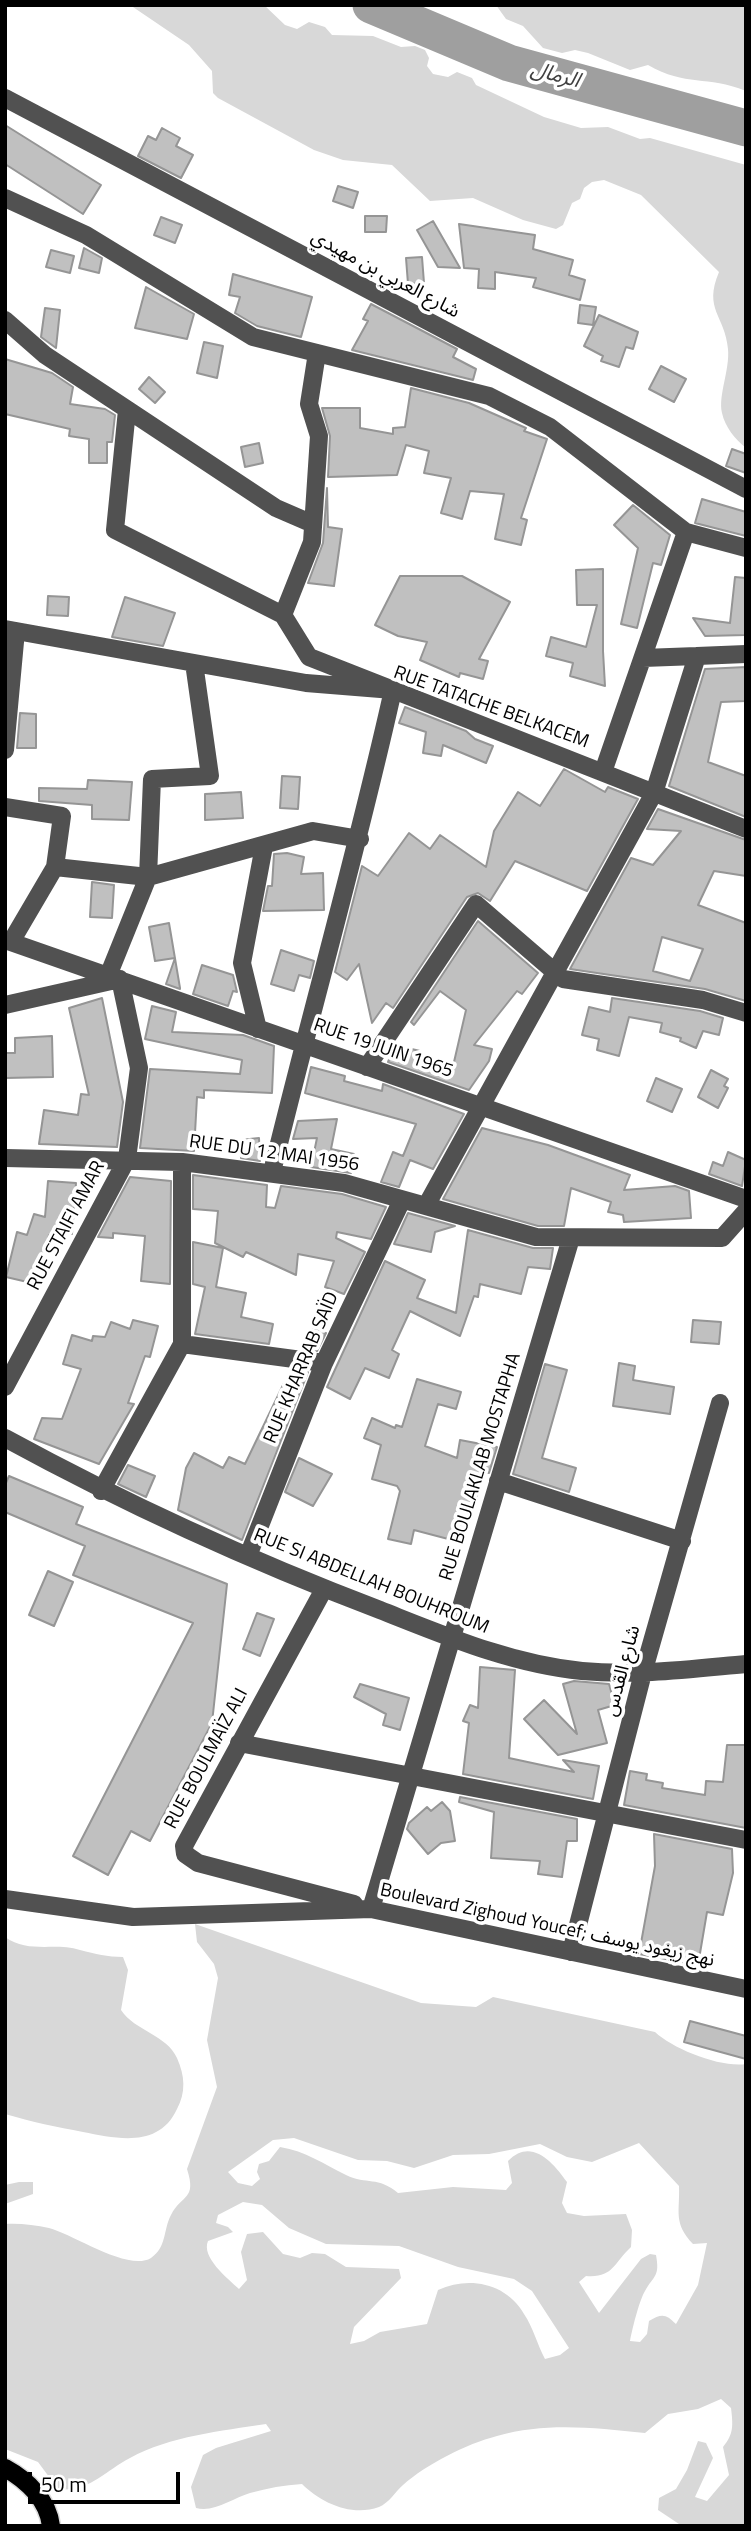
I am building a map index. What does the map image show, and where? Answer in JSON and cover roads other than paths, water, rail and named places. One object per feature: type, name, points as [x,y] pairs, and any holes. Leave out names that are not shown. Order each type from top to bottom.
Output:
[{"type":"main road","points":[[5,2468],[18,2475],[39,2495],[50,2516],[51,2526]]},
{"type":"street","name":"شارع العربي بن مهيدي","points":[[5,98],[746,489]]},
{"type":"street","points":[[5,198],[86,235],[253,337],[489,396],[550,427],[686,532],[746,548]]},
{"type":"street","points":[[5,320],[45,355],[127,410],[276,508],[313,524]]},
{"type":"street","points":[[282,615],[312,542],[319,436],[309,404],[317,353]]},
{"type":"street","points":[[127,410],[115,530],[282,615],[309,657],[393,690],[360,839],[303,1044],[272,1172]]},
{"type":"street","points":[[603,772],[686,532]]},
{"type":"street","points":[[5,750],[11,630]]},
{"type":"street","name":"RUE TATACHE BELKACEM","points":[[11,630],[306,683],[393,690],[746,829]]},
{"type":"street","points":[[643,658],[746,653]]},
{"type":"street","points":[[426,1206],[654,793],[697,656]]},
{"type":"street","points":[[127,1159],[139,1068],[114,977],[148,877],[152,779],[210,776],[194,663]]},
{"type":"street","points":[[5,807],[62,816],[55,867],[8,941]]},
{"type":"street","points":[[55,867],[148,877],[313,831],[360,839]]},
{"type":"street","points":[[258,1029],[242,963],[264,846]]},
{"type":"street","points":[[367,1067],[476,904],[563,979],[703,1000],[746,1013]]},
{"type":"street","name":"RUE 19 JUIN 1965","points":[[8,941],[746,1199]]},
{"type":"street","points":[[5,1005],[114,977]]},
{"type":"street","name":"RUE DU 12 MAI 1956","points":[[5,1158],[127,1159],[272,1172],[344,1183],[526,1236],[722,1238],[746,1212]]},
{"type":"street","name":"RUE STAIFI AMAR","points":[[5,1387],[13,1352],[127,1159]]},
{"type":"street","points":[[101,1491],[182,1344],[182,1162]]},
{"type":"street","name":"RUE KHARRAB SAÏD","points":[[248,1556],[324,1363],[402,1200]]},
{"type":"street","name":"RUE BOULAKLAB MOSTAPHA","points":[[371,1909],[571,1238]]},
{"type":"street","points":[[182,1344],[324,1363]]},
{"type":"street","name":"شارع القدس","points":[[570,1952],[643,1673],[720,1403]]},
{"type":"street","name":"RUE SI ABDELLAH BOUHROUM","points":[[5,1438],[101,1491],[248,1556],[324,1589],[500,1655],[581,1671],[643,1673],[746,1664]]},
{"type":"street","points":[[498,1481],[682,1541]]},
{"type":"street","name":"RUE BOULMAÏZ ALI","points":[[324,1589],[187,1839],[185,1854],[198,1863],[371,1909]]},
{"type":"street","points":[[239,1743],[746,1840]]},
{"type":"street","name":"Boulevard Zighoud Youcef; نهج زيغود يوسف","points":[[5,1899],[133,1917],[371,1909],[746,1989]]},
{"type":"waterway","name":"الرمال","points":[[371,5],[509,63],[746,128]]}]
